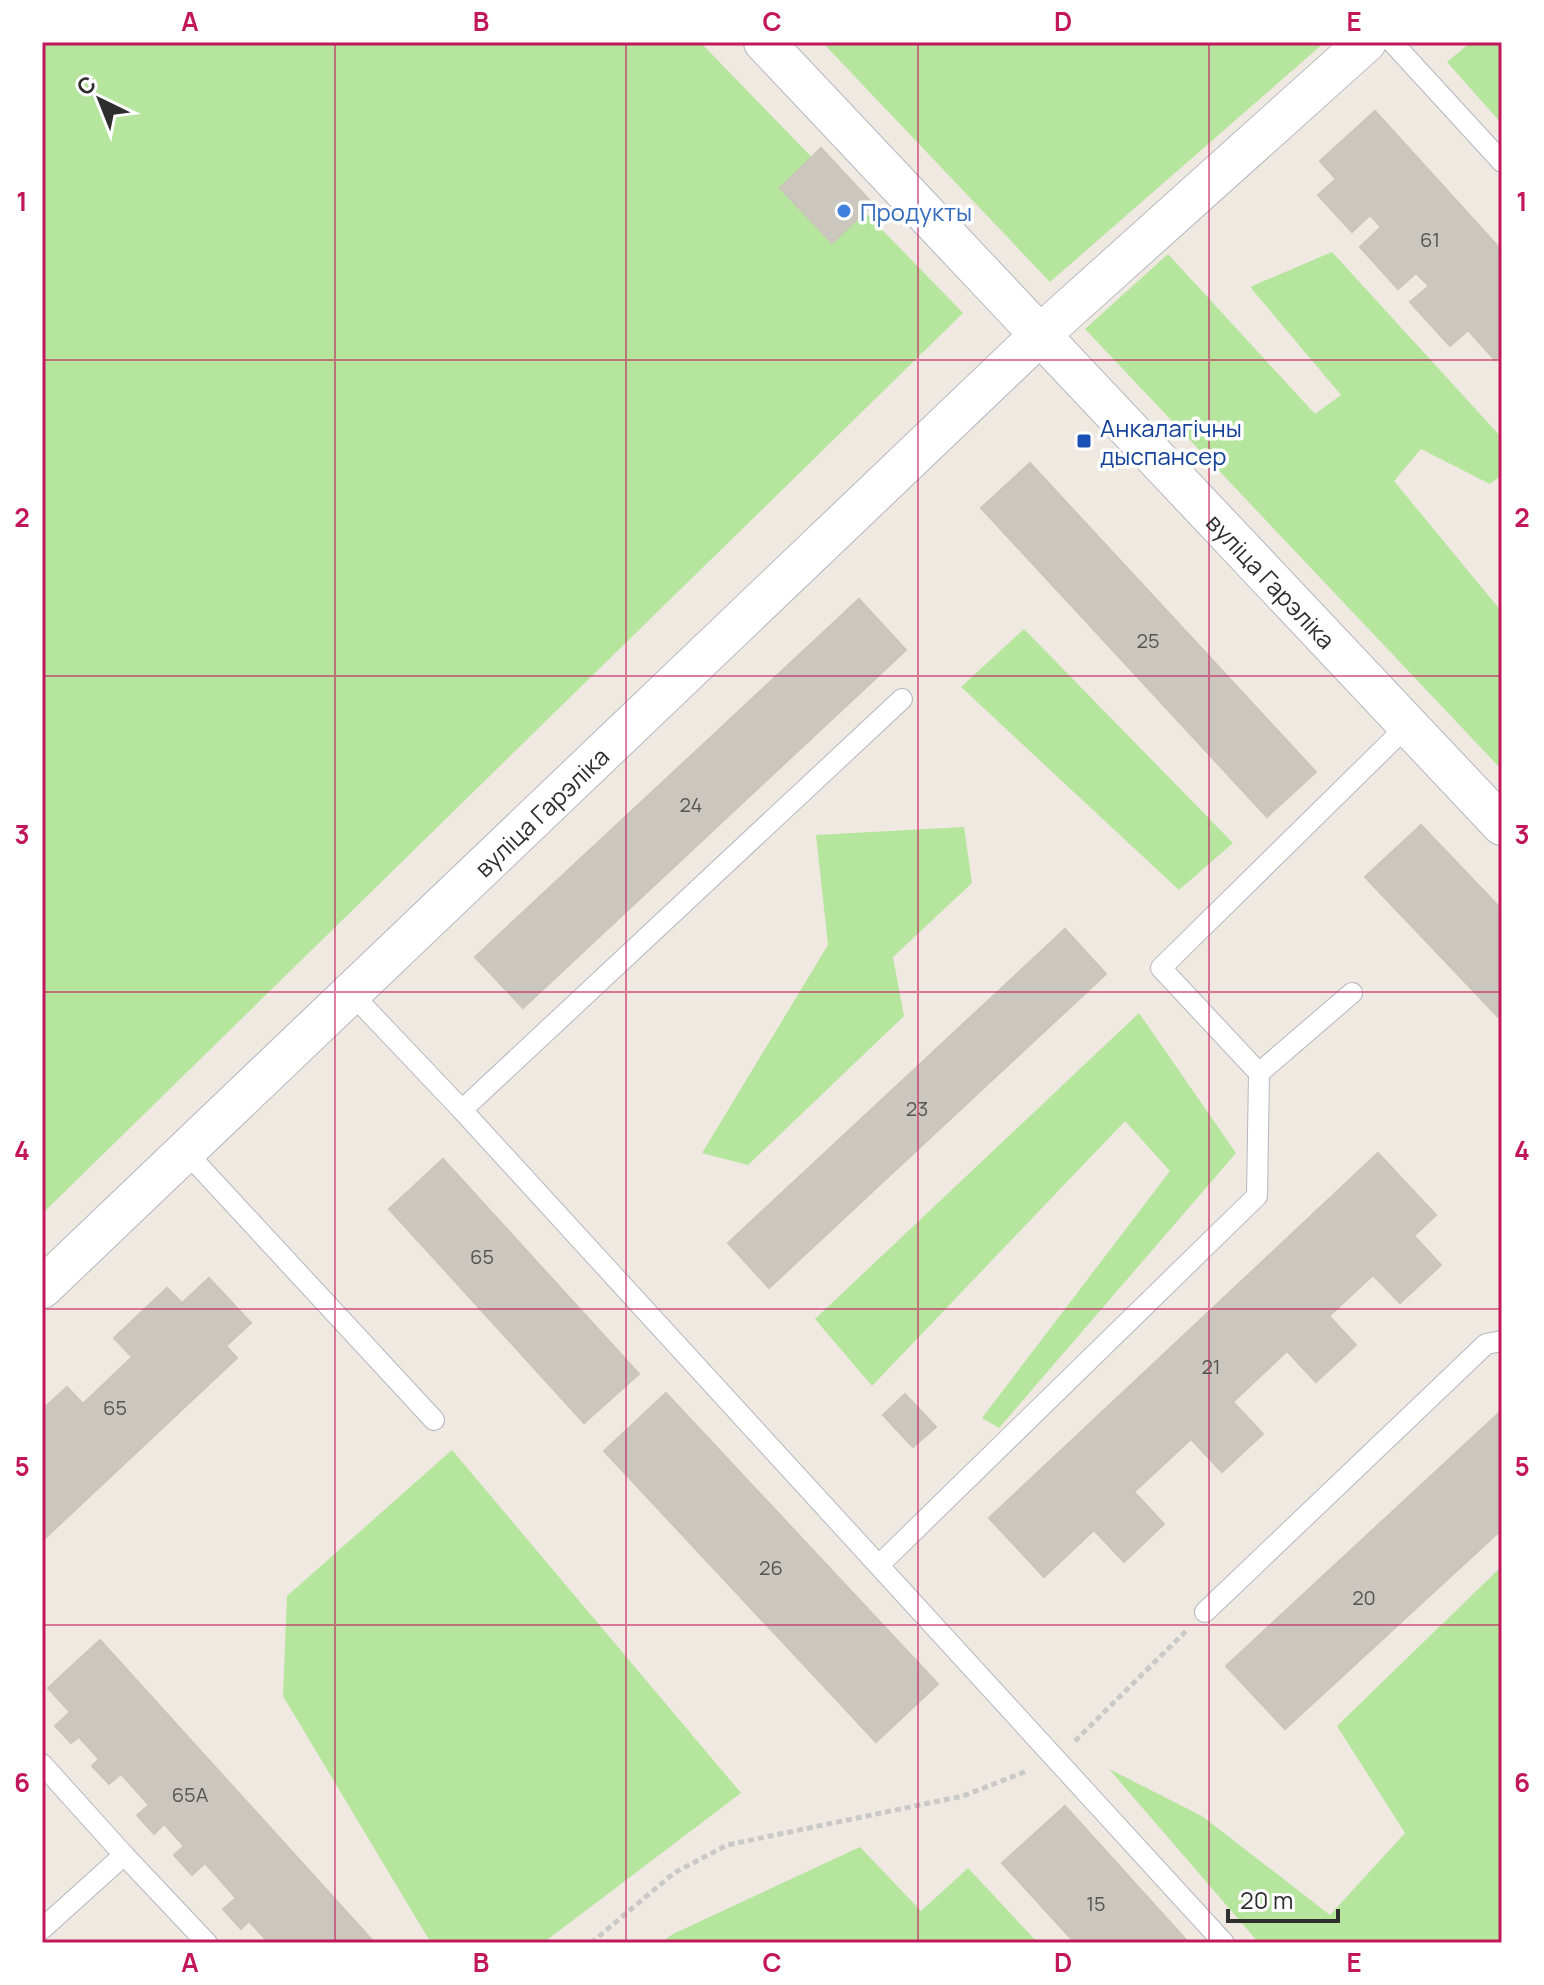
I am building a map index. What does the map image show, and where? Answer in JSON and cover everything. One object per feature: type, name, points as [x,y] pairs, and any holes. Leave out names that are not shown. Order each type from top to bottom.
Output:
[{"type":"street","name":"вуліца Гарэліка","points":[[764,42],[1502,825]]},
{"type":"street","name":"вуліца Гарэліка","points":[[42,1288],[1041,334],[1366,42]]},
{"type":"lane","points":[[1392,42],[1502,162]]},
{"type":"lane","points":[[462,1110],[902,699]]},
{"type":"lane","points":[[879,1565],[1257,1196],[1259,1073],[1161,968],[1408,725]]},
{"type":"lane","points":[[351,993],[462,1110],[1224,1943]]},
{"type":"lane","points":[[1259,1073],[1352,993]]},
{"type":"lane","points":[[186,1152],[434,1420]]},
{"type":"lane","points":[[1205,1612],[1486,1344],[1502,1341]]},
{"type":"lane","points":[[42,1764],[207,1943]]},
{"type":"lane","points":[[42,1929],[124,1855]]},
{"type":"path","points":[[591,1943],[674,1873],[727,1845],[963,1796],[1056,1760],[1205,1612]]},
{"type":"green space","points":[[42,42],[700,42],[963,313],[42,1214]]},
{"type":"green space","points":[[822,42],[1325,42],[1050,282]]},
{"type":"green space","points":[[1471,42],[1502,42],[1502,124],[1447,62]]},
{"type":"green space","points":[[1332,252],[1502,438],[1502,475],[1490,484],[1421,449],[1394,481],[1502,612],[1502,770],[1085,329],[1168,254],[1315,414],[1341,395],[1250,287]]},
{"type":"green space","points":[[1024,629],[1233,843],[1179,890],[961,687]]},
{"type":"green space","points":[[964,827],[972,883],[893,957],[904,1016],[748,1165],[702,1153],[828,945],[816,835]]},
{"type":"green space","points":[[1139,1013],[1236,1153],[999,1428],[982,1418],[1170,1171],[1125,1121],[872,1386],[815,1319]]},
{"type":"green space","points":[[452,1450],[741,1793],[543,1943],[431,1943],[283,1696],[287,1596]]},
{"type":"green space","points":[[1502,1566],[1502,1943],[1259,1943],[1109,1769],[1202,1816],[1330,1915],[1405,1833],[1337,1726]]},
{"type":"green space","points":[[860,1847],[921,1911],[968,1868],[1038,1943],[660,1943],[673,1934]]},
{"type":"building","points":[[1375,111],[1502,251],[1502,354],[1495,360],[1468,330],[1450,346],[1410,302],[1429,286],[1416,273],[1398,289],[1360,247],[1381,227],[1370,215],[1352,232],[1318,195],[1336,179],[1320,161]]},
{"type":"building","points":[[821,148],[873,204],[832,243],[780,188]]},
{"type":"building","points":[[1030,463],[1316,772],[1267,817],[981,508]]},
{"type":"building","points":[[859,599],[906,650],[523,1008],[475,957]]},
{"type":"building","points":[[1421,825],[1502,910],[1502,1021],[1365,877]]},
{"type":"building","points":[[1065,929],[1106,974],[769,1288],[728,1243]]},
{"type":"building","points":[[1378,1153],[1436,1215],[1414,1236],[1441,1265],[1400,1303],[1373,1275],[1329,1316],[1356,1345],[1316,1382],[1287,1351],[1233,1402],[1263,1434],[1222,1472],[1191,1439],[1134,1492],[1164,1524],[1124,1562],[1094,1530],[1044,1577],[989,1518]]},
{"type":"building","points":[[443,1159],[639,1374],[584,1423],[389,1209]]},
{"type":"building","points":[[209,1278],[251,1323],[226,1346],[237,1358],[42,1541],[42,1410],[67,1387],[83,1404],[132,1357],[114,1338],[167,1288],[182,1303]]},
{"type":"building","points":[[666,1393],[938,1684],[876,1742],[604,1451]]},
{"type":"building","points":[[905,1394],[936,1427],[913,1447],[883,1415]]},
{"type":"building","points":[[1502,1410],[1502,1529],[1285,1729],[1226,1666]]},
{"type":"building","points":[[100,1640],[372,1940],[369,1943],[269,1943],[249,1921],[241,1929],[223,1909],[236,1898],[205,1863],[192,1875],[174,1855],[184,1846],[164,1824],[154,1834],[137,1815],[149,1805],[121,1774],[109,1784],[92,1766],[99,1759],[79,1737],[71,1743],[55,1726],[70,1712],[48,1688]]},
{"type":"building","points":[[1065,1806],[1189,1943],[1075,1943],[1002,1863]]},
{"type":"place","name":"Продукты","points":[[844,211]]},
{"type":"place","name":"Анкалагічны дыспансер","points":[[1084,441]]}]
